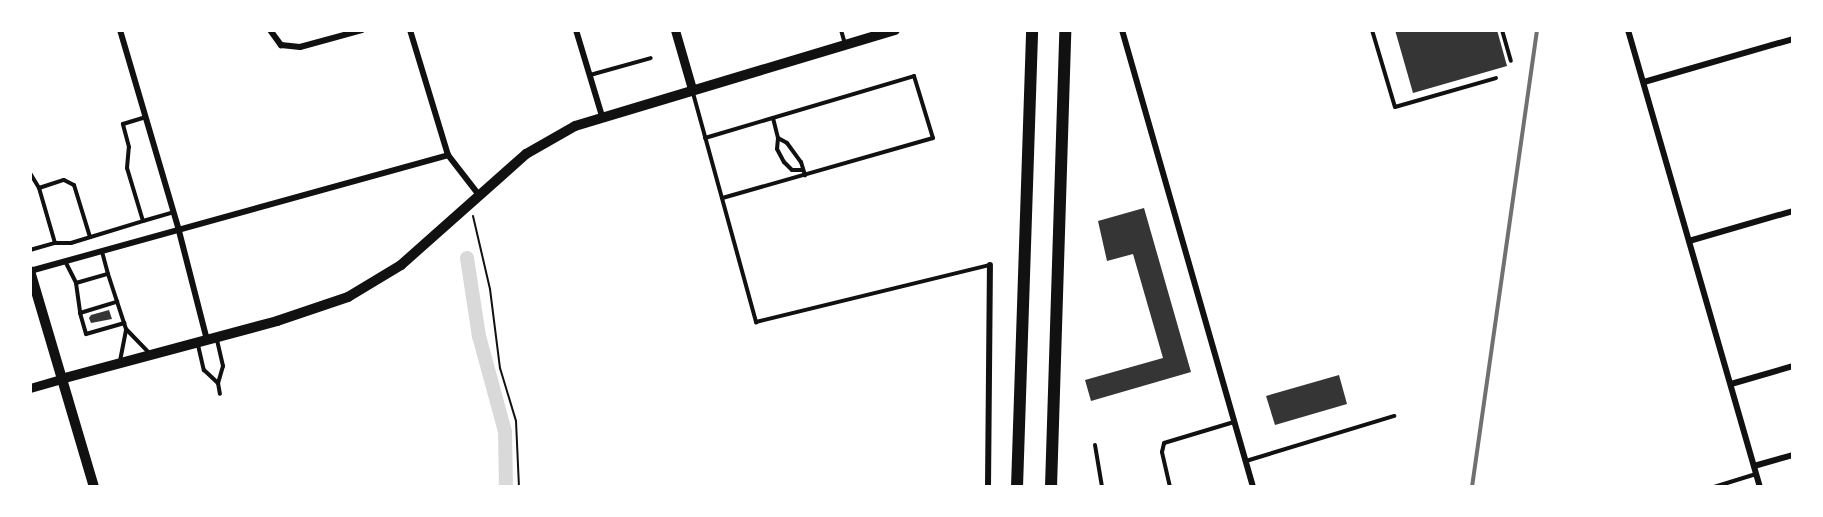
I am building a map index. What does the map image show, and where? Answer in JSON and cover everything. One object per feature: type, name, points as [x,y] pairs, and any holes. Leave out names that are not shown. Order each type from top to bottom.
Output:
[{"type":"highway","points":[[1017,487],[1032,30]]},
{"type":"highway","points":[[1050,487],[1065,30]]},
{"type":"main road","points":[[62,379],[322,308],[348,297],[401,265],[479,195],[542,143],[575,126],[602,116],[895,30]]},
{"type":"main road","points":[[30,271],[94,487]]},
{"type":"street","points":[[120,30],[174,212],[207,340]]},
{"type":"street","points":[[270,30],[281,45],[300,47],[362,30]]},
{"type":"street","points":[[410,30],[448,155],[479,195]]},
{"type":"street","points":[[576,30],[602,116]]},
{"type":"street","points":[[675,30],[693,89]]},
{"type":"street","points":[[1122,30],[1253,487]]},
{"type":"street","points":[[1628,30],[1760,487]]},
{"type":"street","points":[[1644,82],[1793,39]]},
{"type":"street","points":[[30,271],[448,155]]},
{"type":"street","points":[[1689,241],[1793,211]]},
{"type":"street","points":[[988,487],[990,265]]},
{"type":"street","points":[[1731,384],[1793,366]]},
{"type":"street","points":[[30,388],[62,379]]},
{"type":"street","points":[[1754,466],[1793,455]]},
{"type":"lane","points":[[841,30],[845,45]]},
{"type":"lane","points":[[1372,30],[1395,107],[1496,78]]},
{"type":"lane","points":[[1502,30],[1511,61]]},
{"type":"lane","points":[[590,75],[651,58]]},
{"type":"lane","points":[[705,138],[914,76],[933,138],[722,198]]},
{"type":"lane","points":[[693,89],[756,321],[990,265]]},
{"type":"lane","points":[[143,221],[128,168],[129,147],[123,124],[146,117]]},
{"type":"lane","points":[[773,117],[778,138],[777,149],[784,162],[792,170],[802,170]]},
{"type":"lane","points":[[778,138],[787,143],[801,162],[805,175]]},
{"type":"lane","points":[[30,173],[39,188],[56,243]]},
{"type":"lane","points":[[39,188],[64,180],[72,183],[90,237]]},
{"type":"lane","points":[[30,250],[56,243],[71,243],[174,212]]},
{"type":"lane","points":[[102,251],[126,329],[151,355]]},
{"type":"lane","points":[[65,261],[76,283],[80,313],[86,334],[124,323]]},
{"type":"lane","points":[[76,283],[108,274]]},
{"type":"lane","points":[[80,313],[117,302]]},
{"type":"lane","points":[[120,363],[126,329]]},
{"type":"lane","points":[[207,340],[204,370],[218,383]]},
{"type":"lane","points":[[207,340],[223,366],[218,383],[220,394]]},
{"type":"lane","points":[[1246,461],[1394,416]]},
{"type":"lane","points":[[1170,487],[1162,452],[1164,443],[1235,422]]},
{"type":"lane","points":[[1095,445],[1102,487]]},
{"type":"lane","points":[[1714,487],[1756,474]]},
{"type":"path","points":[[467,206],[479,233],[490,289],[500,368],[516,421],[519,487]]},
{"type":"building","points":[[1395,30],[1497,30],[1507,66],[1413,93]]},
{"type":"building","points":[[1144,208],[1191,372],[1091,401],[1085,380],[1163,358],[1133,254],[1107,261],[1098,221]]},
{"type":"building","points":[[109,310],[112,319],[91,323],[89,318],[91,315]]},
{"type":"building","points":[[1339,375],[1347,404],[1275,425],[1266,396]]},
{"type":"waterway","points":[[467,258],[479,336],[505,432],[506,487]]},
{"type":"railway","points":[[1472,487],[1537,30]]}]
